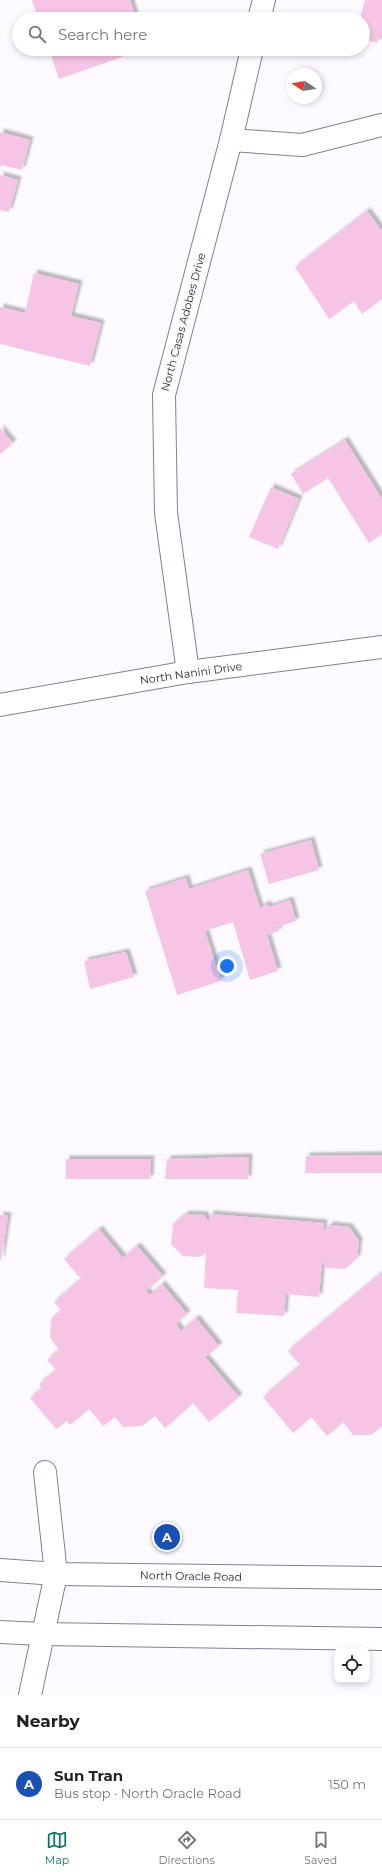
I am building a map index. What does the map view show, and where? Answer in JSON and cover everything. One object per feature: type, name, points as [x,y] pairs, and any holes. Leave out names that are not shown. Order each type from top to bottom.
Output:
[{"type":"main road","points":[[261,12],[264,0]]},
{"type":"main road","name":"North Casas Adobes Drive","points":[[188,672],[166,513],[164,395],[231,140],[250,56]]},
{"type":"main road","points":[[231,140],[302,145],[382,125]]},
{"type":"main road","name":"North Nanini Drive","points":[[0,705],[188,672],[382,647]]},
{"type":"main road","points":[[30,1695],[56,1574],[45,1472]]},
{"type":"main road","name":"North Oracle Road","points":[[0,1570],[56,1574],[382,1578]]},
{"type":"main road","points":[[0,1632],[42,1634],[382,1639]]},
{"type":"building","points":[[32,0],[130,0],[134,12],[36,12]]},
{"type":"building","points":[[365,0],[382,0],[382,35],[380,35],[377,43],[370,41],[370,12],[362,12]]},
{"type":"building","points":[[51,56],[122,57],[59,79]]},
{"type":"building","points":[[0,132],[30,140],[22,170],[1,165],[0,168]]},
{"type":"building","points":[[0,175],[18,180],[9,212],[0,210]]},
{"type":"building","points":[[367,211],[382,231],[382,299],[362,314],[354,301],[329,319],[295,267]]},
{"type":"building","points":[[34,273],[79,284],[71,316],[101,323],[90,366],[0,344],[0,307],[25,313]]},
{"type":"building","points":[[0,428],[13,443],[0,454]]},
{"type":"building","points":[[345,440],[382,499],[382,534],[369,543],[328,478],[303,494],[291,474]]},
{"type":"building","points":[[271,487],[299,499],[278,549],[249,537]]},
{"type":"building","points":[[311,840],[319,870],[269,884],[260,854]]},
{"type":"building","points":[[248,870],[260,908],[267,904],[269,907],[290,900],[296,921],[277,927],[279,931],[267,935],[278,971],[250,980],[233,922],[205,931],[221,981],[177,995],[145,891],[186,878],[189,889]]},
{"type":"building","points":[[126,952],[134,977],[90,989],[84,961]]},
{"type":"building","points":[[382,1155],[382,1173],[305,1173],[306,1156]]},
{"type":"building","points":[[249,1157],[248,1179],[165,1179],[167,1159]]},
{"type":"building","points":[[66,1159],[151,1159],[150,1179],[66,1179]]},
{"type":"building","points":[[186,1214],[204,1215],[209,1222],[210,1214],[324,1223],[323,1232],[330,1225],[349,1227],[359,1241],[357,1258],[345,1269],[326,1268],[322,1261],[319,1297],[286,1294],[284,1316],[236,1313],[238,1290],[204,1288],[206,1252],[200,1257],[183,1256],[171,1244],[173,1224]]},
{"type":"building","points":[[0,1215],[8,1216],[1,1260],[0,1260]]},
{"type":"building","points":[[99,1229],[123,1258],[137,1246],[163,1276],[146,1291],[150,1295],[162,1284],[187,1314],[176,1324],[181,1331],[196,1318],[219,1346],[205,1357],[239,1397],[209,1422],[193,1403],[165,1428],[155,1416],[142,1426],[123,1427],[115,1417],[103,1426],[89,1409],[70,1425],[67,1421],[56,1429],[30,1398],[42,1388],[39,1384],[56,1370],[47,1360],[59,1350],[50,1338],[51,1319],[61,1310],[54,1302],[81,1279],[64,1259]]},
{"type":"building","points":[[382,1272],[382,1426],[371,1435],[353,1435],[343,1422],[327,1436],[311,1417],[293,1433],[263,1397],[300,1365],[288,1351]]},
{"type":"place","name":"Sun Tran","points":[[167,1537]]}]
